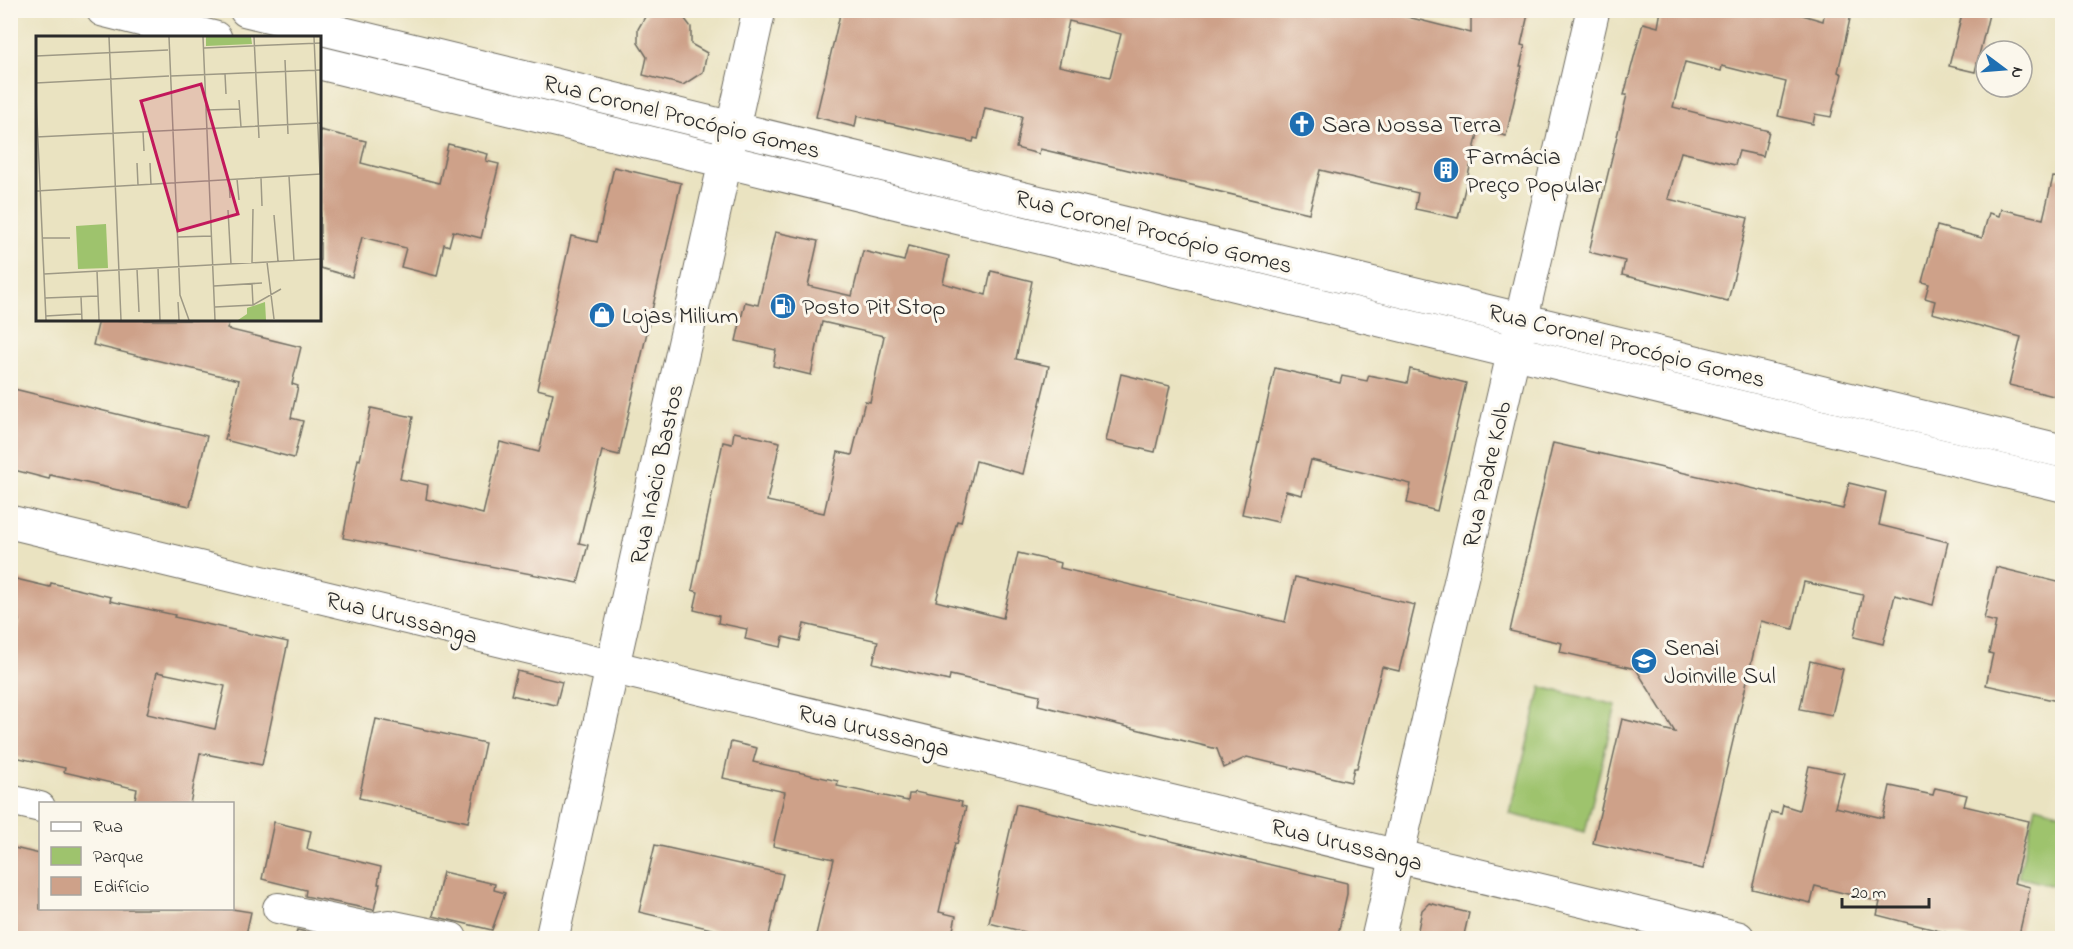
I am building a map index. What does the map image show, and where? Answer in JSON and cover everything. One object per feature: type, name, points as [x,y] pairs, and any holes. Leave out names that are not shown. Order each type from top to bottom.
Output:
[{"type":"main road","points":[[103,10],[207,36]]},
{"type":"main road","name":"Rua Coronel Procópio Gomes","points":[[246,10],[2062,451]]},
{"type":"main road","name":"Rua Inácio Bastos","points":[[552,939],[759,10]]},
{"type":"main road","name":"Rua Padre Kolb","points":[[1378,939],[1593,10]]},
{"type":"main road","name":"Rua Coronel Procópio Gomes","points":[[321,63],[2062,485]]},
{"type":"main road","name":"Rua Urussanga","points":[[10,522],[1397,856],[1666,930],[1738,939]]},
{"type":"street","points":[[10,800],[39,807]]},
{"type":"street","points":[[278,908],[370,928],[388,925],[452,939]]},
{"type":"green space","points":[[1541,687],[1616,705],[1585,832],[1510,814]]},
{"type":"green space","points":[[2036,806],[2062,813],[2062,888],[2018,877]]},
{"type":"building","points":[[649,10],[678,10],[691,27],[691,44],[707,53],[703,72],[683,85],[643,75],[647,57],[638,43],[638,29]]},
{"type":"building","points":[[841,10],[1380,10],[1471,33],[1471,10],[1529,10],[1521,45],[1525,46],[1520,66],[1522,66],[1506,136],[1479,129],[1458,218],[1415,209],[1418,193],[1320,170],[1309,213],[1040,149],[1039,154],[1016,148],[1022,116],[985,108],[978,139],[974,138],[973,142],[857,116],[855,127],[816,117]],"holes":[[[1069,21],[1121,34],[1110,77],[1059,66]]]},
{"type":"building","points":[[1661,10],[1785,10],[1823,21],[1825,10],[1852,10],[1838,72],[1842,74],[1831,117],[1815,114],[1813,124],[1778,116],[1786,82],[1722,66],[1721,71],[1685,62],[1673,107],[1769,131],[1763,156],[1739,151],[1735,165],[1681,152],[1668,199],[1748,218],[1728,301],[1622,275],[1625,261],[1589,252],[1627,95],[1624,95],[1643,23],[1658,27]]},
{"type":"building","points":[[1963,10],[1990,10],[1983,39],[1974,39],[1974,72],[1949,66]]},
{"type":"building","points":[[321,130],[366,141],[361,163],[439,183],[448,144],[488,154],[486,161],[499,164],[481,238],[453,231],[449,246],[444,244],[437,276],[401,267],[406,248],[362,237],[352,277],[321,268]]},
{"type":"building","points":[[614,167],[681,183],[619,455],[602,451],[579,543],[588,545],[578,583],[343,538],[358,459],[360,460],[371,408],[413,417],[400,479],[428,485],[426,499],[483,514],[500,442],[539,452],[553,393],[537,389],[571,236],[597,242]]},
{"type":"building","points":[[2053,177],[2062,178],[2062,398],[2009,385],[2021,337],[1932,313],[1935,301],[1925,298],[1929,284],[1922,282],[1937,226],[1982,238],[1989,213],[1999,216],[2001,209],[2043,219]]},
{"type":"building","points":[[775,232],[818,241],[808,286],[852,296],[863,251],[904,261],[908,246],[949,256],[943,283],[986,295],[991,271],[1032,281],[1016,359],[1049,366],[1023,474],[976,461],[961,522],[957,521],[936,601],[1003,618],[1018,553],[1061,563],[1060,568],[1285,622],[1295,577],[1415,605],[1399,671],[1382,667],[1357,768],[1354,768],[1351,782],[1247,757],[1224,768],[1217,749],[1038,705],[1040,695],[950,675],[949,681],[873,663],[878,641],[804,624],[800,641],[783,637],[781,647],[745,639],[747,629],[718,623],[719,616],[694,610],[698,592],[692,590],[723,442],[732,444],[734,432],[780,442],[767,501],[824,513],[838,452],[852,455],[865,401],[870,402],[884,336],[822,322],[811,375],[773,366],[776,350],[736,341],[745,302],[758,305]]},
{"type":"building","points":[[99,321],[230,321],[227,329],[301,347],[292,384],[298,386],[291,418],[303,421],[294,458],[225,440],[239,380],[93,345]]},
{"type":"building","points":[[1275,368],[1340,383],[1342,376],[1367,381],[1369,375],[1407,383],[1410,369],[1466,383],[1437,511],[1407,503],[1411,484],[1311,460],[1302,495],[1286,491],[1278,522],[1242,514]]},
{"type":"building","points":[[1121,374],[1170,386],[1155,452],[1106,441]]},
{"type":"building","points":[[10,388],[207,436],[190,506],[50,475],[49,479],[10,469]]},
{"type":"building","name":"Senai Joinville Sul","points":[[1553,443],[1843,509],[1849,483],[1886,492],[1879,525],[1948,542],[1933,605],[1895,595],[1883,644],[1854,637],[1863,595],[1804,582],[1793,629],[1761,621],[1703,869],[1593,843],[1622,719],[1675,732],[1636,669],[1560,652],[1562,643],[1510,631]]},
{"type":"building","points":[[1996,567],[2062,583],[2062,702],[1986,685],[1993,654],[1989,653],[1996,622],[1984,619]]},
{"type":"building","points":[[16,579],[50,587],[51,583],[111,597],[110,601],[175,615],[174,617],[288,642],[262,765],[200,753],[190,802],[134,802],[137,789],[64,772],[65,768],[10,756],[10,659],[19,620],[10,618],[10,602]],"holes":[[[157,672],[225,686],[215,729],[147,714]]]},
{"type":"building","points":[[1810,661],[1843,669],[1832,715],[1800,709]]},
{"type":"building","points":[[517,671],[562,682],[556,705],[511,695]]},
{"type":"building","points":[[376,719],[485,743],[468,822],[359,798]]},
{"type":"building","points":[[731,742],[757,748],[753,762],[838,781],[837,786],[908,801],[909,794],[915,792],[962,802],[961,806],[966,807],[939,912],[956,916],[951,939],[815,939],[834,859],[773,846],[785,792],[723,778]]},
{"type":"building","points":[[1809,766],[1844,773],[1835,807],[1883,818],[1890,786],[1933,795],[1935,788],[1967,795],[1964,806],[2029,821],[2014,883],[2030,887],[2018,939],[1971,939],[1877,915],[1880,902],[1815,886],[1811,903],[1752,889],[1771,812],[1781,814],[1783,805],[1799,810]]},
{"type":"building","points":[[1016,804],[1347,883],[1347,894],[1337,939],[1023,939],[1025,932],[989,923]]},
{"type":"building","points":[[274,822],[311,831],[307,849],[381,867],[374,910],[305,896],[306,890],[262,879]]},
{"type":"building","points":[[655,845],[783,874],[768,939],[754,939],[639,912]]},
{"type":"building","points":[[10,847],[39,854],[39,910],[234,909],[251,912],[245,939],[164,939],[138,933],[137,939],[10,939]]},
{"type":"building","points":[[443,872],[495,884],[494,890],[505,893],[492,930],[433,916]]},
{"type":"building","points":[[1429,903],[1469,913],[1463,939],[1416,939],[1422,910]]},
{"type":"building","points":[[297,930],[338,939],[295,939]]},
{"type":"place","name":"Sara Nossa Terra","points":[[1302,124]]},
{"type":"place","name":"Farmácia Preço Popular","points":[[1446,170]]},
{"type":"place","name":"Posto Pit Stop","points":[[783,306]]},
{"type":"place","name":"Lojas Milium","points":[[602,315]]},
{"type":"place","name":"Senai Joinville Sul","points":[[1644,661]]}]
